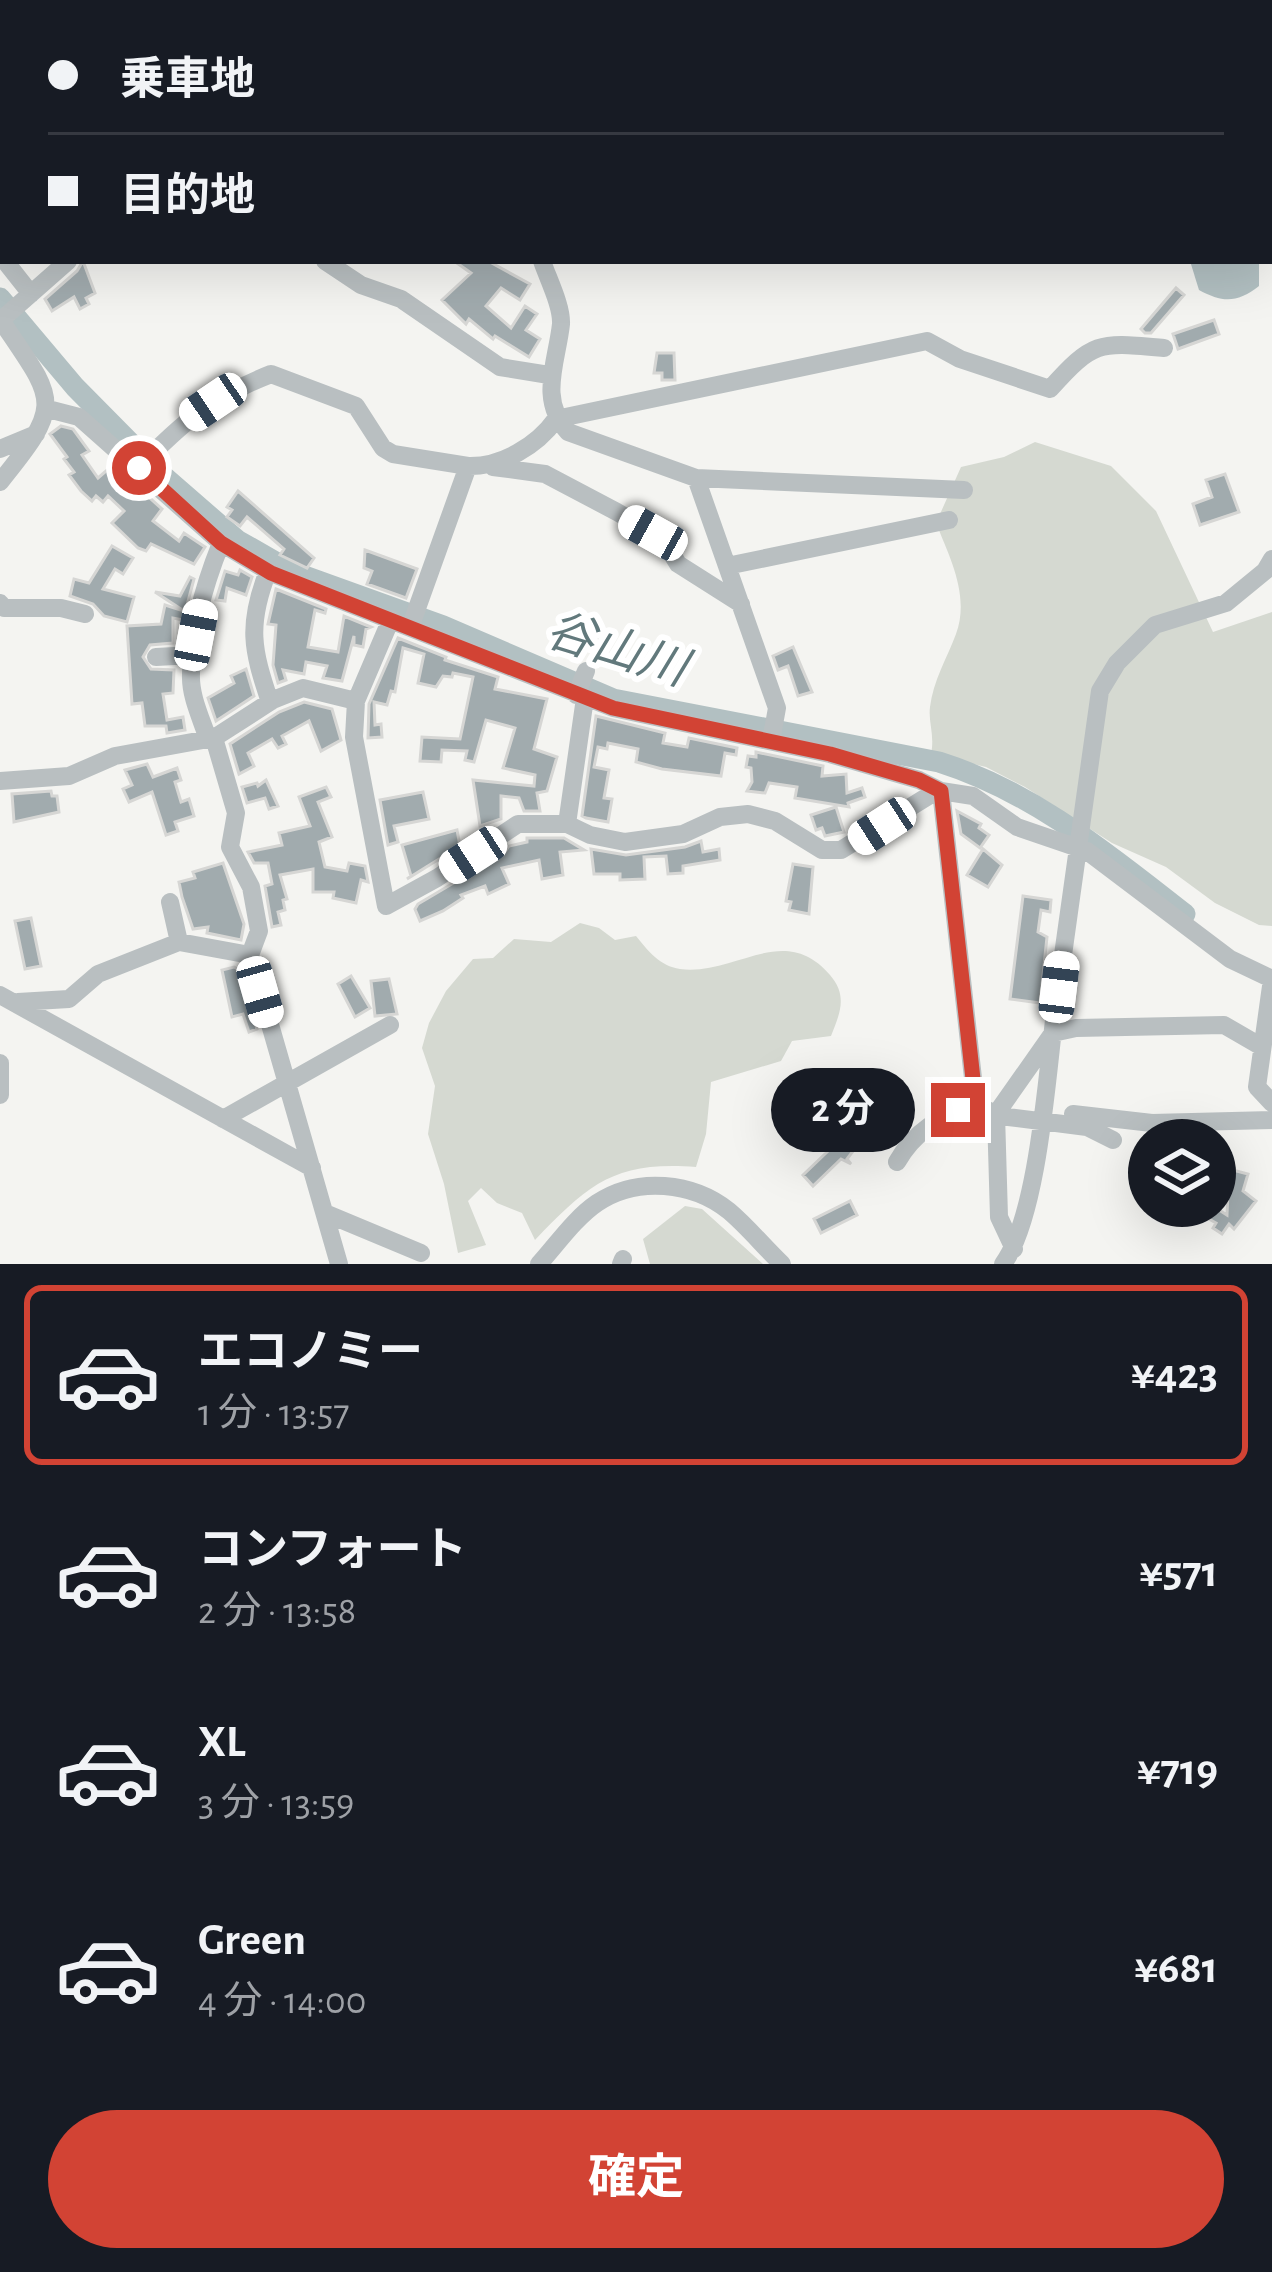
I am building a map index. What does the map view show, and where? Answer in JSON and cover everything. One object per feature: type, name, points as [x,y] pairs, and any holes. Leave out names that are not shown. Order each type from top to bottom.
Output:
[{"type":"street","points":[[8,264],[31,294]]},
{"type":"street","points":[[0,482],[40,432],[48,410],[42,387],[1,319],[56,264]]},
{"type":"street","points":[[330,264],[362,285],[401,299],[500,367],[549,375]]},
{"type":"street","points":[[543,264],[562,320],[549,375],[556,419],[568,432],[695,478],[964,490]]},
{"type":"street","points":[[493,467],[547,432],[556,419],[927,341],[960,359],[1050,389],[1088,350],[1113,343],[1164,348]]},
{"type":"street","points":[[138,468],[196,412],[271,374],[356,406],[383,448],[393,454],[545,474],[653,533],[678,564],[741,604]]},
{"type":"street","points":[[48,410],[79,418],[221,543],[268,571],[580,696],[830,754],[939,790],[973,796],[1017,827],[1077,844],[1231,958],[1272,979],[1257,1087],[1272,1103]]},
{"type":"street","points":[[0,449],[40,432]]},
{"type":"street","points":[[411,625],[468,466]]},
{"type":"street","points":[[695,478],[777,708],[771,741]]},
{"type":"street","points":[[727,566],[949,520]]},
{"type":"street","points":[[221,543],[206,580],[193,656],[194,698],[236,813],[230,847],[251,887],[259,931],[250,956],[339,1264]]},
{"type":"street","points":[[1009,1257],[1023,1222],[1042,1117],[1100,691],[1117,663],[1154,625],[1226,602],[1265,571],[1272,559]]},
{"type":"street","points":[[268,571],[254,606],[251,632],[270,702]]},
{"type":"street","points":[[0,603],[4,608],[62,608],[85,614]]},
{"type":"street","points":[[391,619],[356,701],[354,737],[386,906],[518,824],[567,824],[590,835],[625,842],[682,834],[720,817],[748,814],[775,821],[822,850],[841,850],[939,790]]},
{"type":"street","points":[[157,657],[193,656]]},
{"type":"street","points":[[567,824],[586,671]]},
{"type":"street","points":[[0,781],[69,776],[115,756],[211,738],[303,688],[356,701]]},
{"type":"street","points":[[939,790],[976,1106]]},
{"type":"street","points":[[170,902],[179,942]]},
{"type":"street","points":[[7,999],[69,999],[98,974],[179,942],[250,956]]},
{"type":"street","points":[[7,999],[312,1168]]},
{"type":"street","points":[[224,1120],[390,1024]]},
{"type":"street","points":[[1009,1257],[999,1217],[996,1114],[1053,1034],[1076,1028],[1224,1025],[1262,1047]]},
{"type":"street","points":[[0,1064],[0,1095]]},
{"type":"street","points":[[897,1162],[910,1139],[958,1110],[976,1106],[996,1114],[1152,1123],[1272,1120]]},
{"type":"street","points":[[1042,1117],[1087,1127],[1113,1140]]},
{"type":"street","points":[[539,1264],[597,1203],[640,1187],[664,1185],[687,1190],[727,1210],[782,1264]]},
{"type":"street","points":[[325,1213],[421,1253]]},
{"type":"shaded area","points":[[1191,264],[1259,264],[1259,286],[1244,296],[1215,297],[1199,290]]},
{"type":"shaded area","points":[[1035,442],[1111,466],[1156,511],[1213,632],[1272,612],[1272,926],[1259,925],[1215,903],[1166,867],[1112,843],[986,767],[931,754],[932,697],[956,634],[961,606],[957,577],[936,523],[961,467],[1004,457]]},
{"type":"shaded area","points":[[580,923],[599,928],[615,940],[636,936],[660,961],[680,969],[701,969],[777,951],[795,952],[813,960],[836,983],[841,1005],[834,1028],[831,1036],[792,1041],[781,1061],[711,1082],[706,1134],[696,1167],[644,1168],[605,1180],[571,1204],[535,1240],[522,1213],[497,1203],[481,1188],[468,1201],[486,1245],[458,1253],[428,1134],[435,1086],[422,1048],[429,1023],[446,991],[473,959],[493,958],[514,939],[551,942]]},
{"type":"shaded area","points":[[685,1206],[702,1209],[763,1264],[650,1264],[643,1239]]},
{"type":"building","points":[[84,264],[95,293],[86,298],[89,304],[80,309],[74,297],[52,311],[45,299]]},
{"type":"building","points":[[458,264],[493,264],[530,284],[520,300],[501,288],[486,306],[511,328],[525,306],[537,314],[526,330],[540,339],[529,357],[493,339],[469,319],[466,324],[442,300],[471,273]]},
{"type":"building","points":[[1176,288],[1184,295],[1151,333],[1145,333],[1141,329]]},
{"type":"building","points":[[1214,320],[1219,334],[1178,349],[1173,334]]},
{"type":"building","points":[[657,353],[674,353],[675,380],[662,380],[662,373],[654,373]]},
{"type":"building","points":[[61,426],[73,429],[89,451],[82,455],[98,478],[113,465],[162,509],[153,521],[179,541],[184,533],[205,547],[194,564],[151,544],[146,551],[138,548],[112,523],[124,511],[108,496],[103,502],[96,496],[92,501],[81,491],[69,475],[74,472],[67,457],[50,434]]},
{"type":"building","points":[[1225,474],[1239,512],[1200,525],[1193,504],[1212,497],[1206,480]]},
{"type":"building","points":[[238,491],[314,558],[307,568],[280,555],[284,549],[247,517],[240,526],[227,517],[232,510],[227,507]]},
{"type":"building","points":[[112,546],[133,558],[123,574],[115,569],[103,589],[134,597],[127,622],[104,616],[93,604],[70,596],[74,579],[89,583]]},
{"type":"building","points":[[365,550],[417,569],[406,598],[367,584],[372,571],[364,568]]},
{"type":"building","points":[[240,570],[252,577],[246,595],[227,588],[225,601],[216,600],[225,571],[238,575]]},
{"type":"building","points":[[190,577],[194,579],[183,620],[173,618],[173,643],[150,645],[143,657],[151,669],[174,670],[173,693],[163,694],[167,720],[183,717],[185,730],[167,733],[166,726],[145,726],[142,703],[132,704],[127,626],[161,624],[165,605],[184,611],[155,592],[180,596]]},
{"type":"building","points":[[276,589],[326,609],[325,613],[315,610],[308,647],[338,652],[344,616],[371,627],[366,629],[363,647],[354,645],[354,636],[342,681],[323,678],[327,666],[306,662],[304,674],[283,670],[286,680],[278,683],[273,665],[276,625],[268,624]]},
{"type":"building","points":[[398,638],[498,677],[495,689],[547,699],[534,749],[557,757],[547,791],[537,793],[540,811],[524,811],[519,798],[501,796],[501,819],[480,826],[473,780],[534,786],[535,775],[503,768],[515,728],[486,720],[474,762],[465,760],[467,751],[442,750],[441,762],[420,761],[422,737],[460,739],[473,677],[453,673],[443,676],[436,687],[418,683],[424,654],[403,648],[395,692],[391,691],[387,705],[374,702],[375,725],[381,724],[382,737],[368,738],[369,704]]},
{"type":"building","points":[[793,647],[812,692],[798,696],[788,666],[778,670],[773,656]]},
{"type":"building","points":[[246,669],[254,696],[216,721],[208,698],[234,683],[231,676]]},
{"type":"building","points":[[304,702],[332,709],[341,740],[321,751],[309,721],[282,736],[286,744],[278,748],[272,739],[248,753],[254,766],[239,774],[230,744],[279,712]]},
{"type":"building","points":[[596,716],[665,733],[663,743],[687,747],[689,738],[737,748],[736,755],[725,753],[721,776],[636,762],[638,749],[608,743],[607,749],[598,747],[594,767],[609,770],[604,798],[612,799],[608,822],[586,818],[582,816]]},
{"type":"building","points":[[756,752],[823,766],[822,776],[846,774],[847,793],[862,788],[865,797],[848,803],[849,807],[795,798],[797,787],[769,783],[765,793],[747,791],[752,782],[751,768],[746,767],[748,756],[756,757]]},
{"type":"building","points":[[147,764],[153,777],[177,768],[181,780],[175,782],[181,802],[189,799],[194,816],[175,822],[178,831],[166,835],[152,792],[129,802],[123,789],[132,785],[125,770]]},
{"type":"building","points":[[266,780],[278,806],[269,809],[265,798],[247,803],[242,787]]},
{"type":"building","points":[[326,787],[331,797],[318,802],[332,837],[319,842],[325,867],[347,871],[349,863],[365,866],[368,882],[361,880],[356,903],[333,898],[334,892],[313,892],[313,869],[280,875],[287,899],[283,900],[285,910],[278,912],[281,925],[272,927],[265,886],[272,884],[268,863],[254,863],[248,852],[282,845],[279,833],[310,826],[299,797]]},
{"type":"building","points":[[51,791],[57,796],[59,812],[14,822],[12,794]]},
{"type":"building","points":[[423,792],[429,819],[394,826],[398,842],[388,845],[380,800]]},
{"type":"building","points":[[836,807],[844,832],[825,836],[822,828],[816,830],[811,815]]},
{"type":"building","points":[[957,811],[981,824],[979,828],[989,835],[980,848],[961,834]]},
{"type":"building","points":[[457,830],[460,846],[407,879],[411,876],[402,845]]},
{"type":"building","points":[[527,838],[564,838],[584,850],[560,852],[563,875],[542,879],[539,860],[502,868],[509,884],[488,894],[485,886],[461,895],[443,911],[420,921],[418,904]]},
{"type":"building","points":[[701,841],[703,852],[719,849],[720,860],[683,866],[683,873],[668,874],[666,856],[644,857],[645,879],[594,874],[591,849],[626,855]]},
{"type":"building","points":[[983,849],[1002,865],[988,887],[967,875]]},
{"type":"building","points":[[223,863],[244,924],[241,940],[207,933],[208,927],[193,929],[182,897],[179,882],[195,878],[193,872]]},
{"type":"building","points":[[793,864],[813,867],[809,914],[789,910],[791,902],[786,901]]},
{"type":"building","points":[[1023,896],[1051,900],[1050,912],[1041,910],[1038,932],[1047,937],[1040,1003],[1010,999]]},
{"type":"building","points":[[31,918],[41,966],[25,969],[15,921]]},
{"type":"building","points":[[234,967],[241,971],[257,1029],[249,1032],[243,1014],[232,1017],[222,970]]},
{"type":"building","points":[[351,976],[370,1008],[355,1017],[338,984]]},
{"type":"building","points":[[389,979],[397,1014],[375,1016],[371,981]]},
{"type":"building","points":[[825,1100],[840,1116],[823,1132],[838,1149],[857,1132],[863,1138],[847,1159],[851,1164],[841,1159],[813,1186],[803,1175],[827,1152],[802,1141],[811,1121],[808,1117]]},
{"type":"building","points":[[1236,1171],[1248,1174],[1243,1191],[1256,1201],[1236,1226]]},
{"type":"building","points":[[850,1201],[857,1215],[821,1233],[814,1219]]},
{"type":"waterway","name":"谷山川","points":[[0,298],[75,387],[161,474],[237,540],[293,572],[443,626],[613,699],[939,762],[974,775],[1069,827],[1185,914]]},
{"type":"route","points":[[139,468],[221,543],[271,573],[613,708],[830,754],[941,791],[976,1106],[958,1110]]}]
